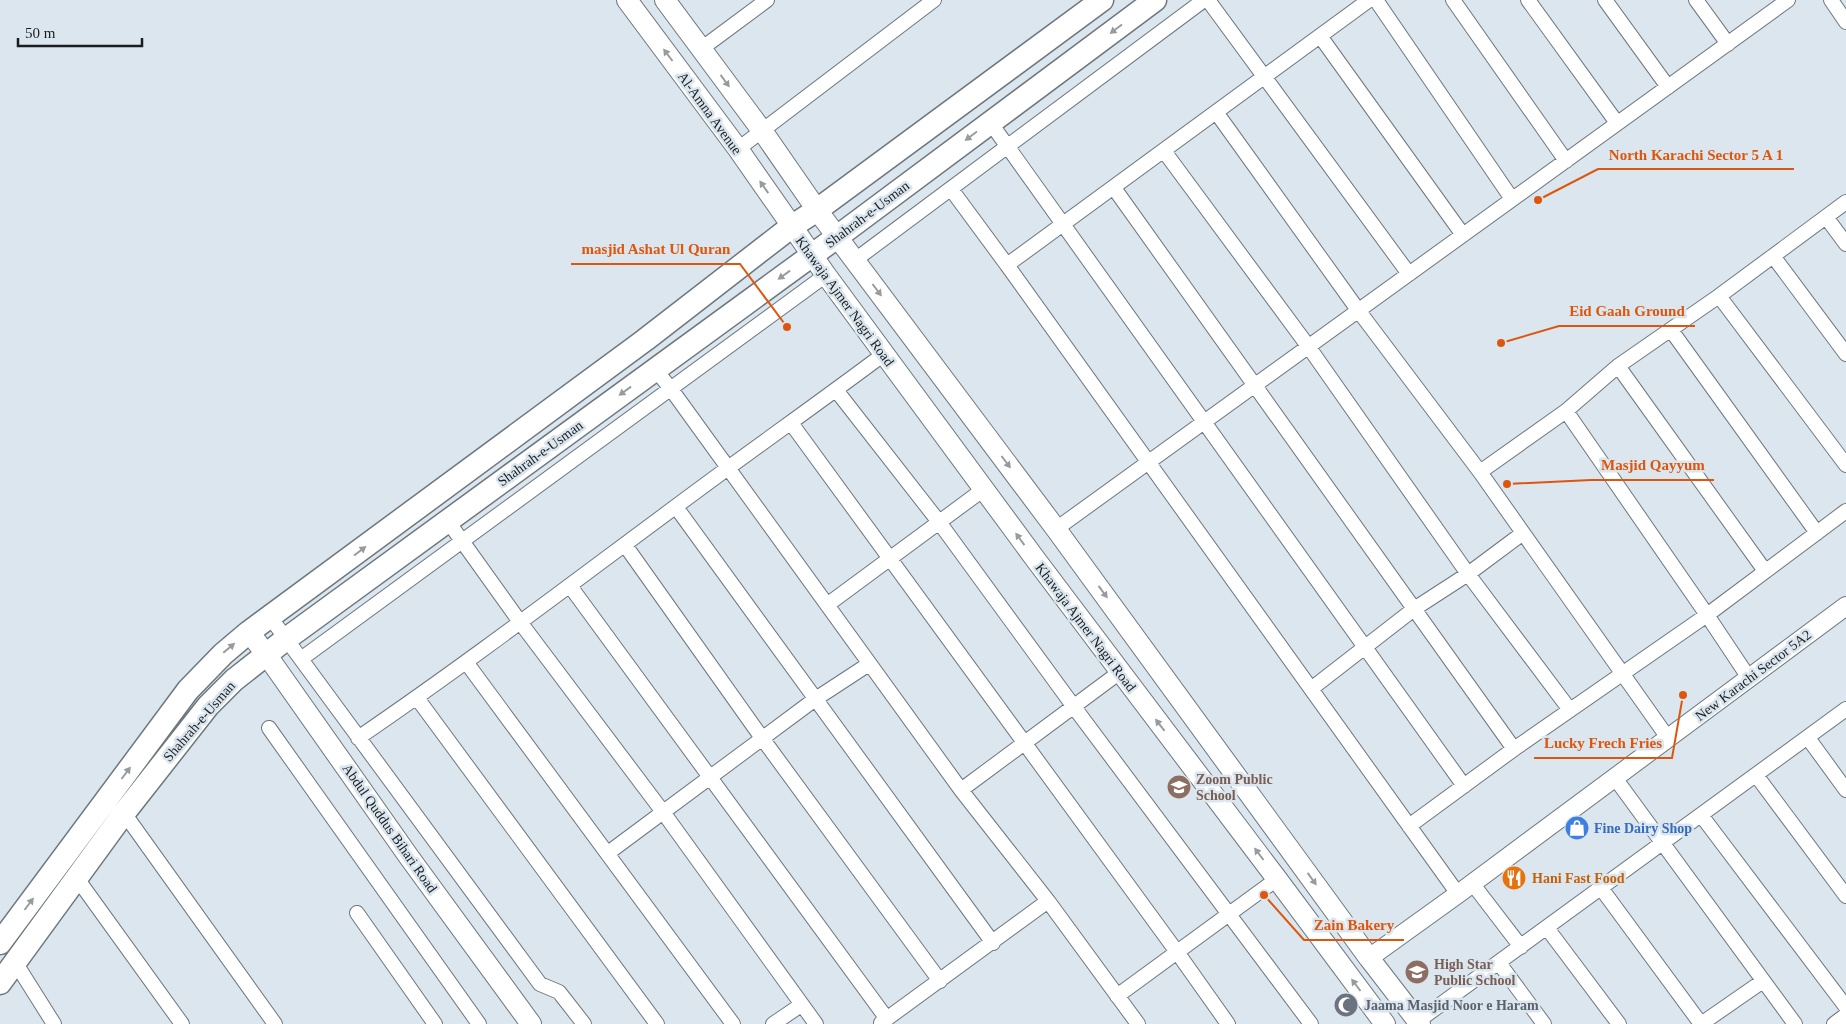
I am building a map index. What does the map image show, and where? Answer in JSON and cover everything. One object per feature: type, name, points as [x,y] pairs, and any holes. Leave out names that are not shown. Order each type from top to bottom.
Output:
[{"type":"main road","name":"Al-Amna Avenue","points":[[627,0],[738,149],[792,227]]},
{"type":"main road","points":[[665,0],[817,210],[1056,529],[1369,958],[1419,1023]]},
{"type":"main road","name":"Shahrah-e-Usman","points":[[0,943],[188,690],[222,654],[249,632],[645,340],[792,227],[1102,0]]},
{"type":"main road","name":"Shahrah-e-Usman","points":[[0,983],[124,813],[208,706],[234,680],[286,638],[837,237],[1155,0]]},
{"type":"main road","name":"Khawaja Ajmer Nagri Road","points":[[792,227],[984,490],[1383,1023]]},
{"type":"main road","points":[[959,456],[985,435]]},
{"type":"main road","name":"Abdul Quddus Bihari Road","points":[[249,632],[409,857],[531,1024]]},
{"type":"main road","points":[[1207,786],[1230,768]]},
{"type":"street","points":[[701,48],[767,0]]},
{"type":"street","points":[[738,149],[934,0]]},
{"type":"street","points":[[855,260],[1204,0]]},
{"type":"street","points":[[1208,0],[1266,76],[1410,274]]},
{"type":"street","points":[[1008,265],[1369,0]]},
{"type":"street","points":[[1376,0],[1512,199]]},
{"type":"street","points":[[1453,0],[1566,160]]},
{"type":"street","points":[[1528,0],[1617,124]]},
{"type":"street","points":[[1605,0],[1668,87]]},
{"type":"street","points":[[1696,0],[1728,44]]},
{"type":"street","points":[[1056,529],[1788,0]]},
{"type":"street","points":[[1831,0],[1846,22]]},
{"type":"street","points":[[1320,36],[1463,235]]},
{"type":"street","points":[[1216,112],[1358,310],[1480,472],[1668,738]]},
{"type":"street","points":[[990,122],[1464,786]]},
{"type":"street","points":[[1164,151],[1308,346],[1468,574],[1570,710]]},
{"type":"street","points":[[1114,188],[1514,748]]},
{"type":"street","points":[[951,189],[1008,265],[1458,894]]},
{"type":"street","points":[[1480,472],[1566,411],[1618,366],[1719,296],[1846,202]]},
{"type":"street","points":[[1826,217],[1846,244]]},
{"type":"street","points":[[1773,256],[1846,354]]},
{"type":"street","points":[[301,659],[826,275]]},
{"type":"street","points":[[1719,296],[1846,465]]},
{"type":"street","points":[[1671,330],[1817,533]]},
{"type":"street","points":[[358,738],[417,698],[884,354]]},
{"type":"street","points":[[1618,366],[1766,572]]},
{"type":"street","points":[[655,369],[672,389],[961,790],[1048,901],[1138,1024]]},
{"type":"street","points":[[836,390],[939,522],[1074,707],[1311,1024]]},
{"type":"street","points":[[1566,411],[1708,615],[1749,678]]},
{"type":"street","points":[[791,423],[1228,1024]]},
{"type":"street","points":[[827,605],[984,490]]},
{"type":"street","points":[[676,508],[814,700],[993,942]]},
{"type":"street","points":[[1409,826],[1514,748],[1708,615],[1846,512]]},
{"type":"street","points":[[448,520],[520,622],[663,812],[816,1024]]},
{"type":"street","points":[[1311,689],[1414,609],[1468,574],[1523,533]]},
{"type":"street","points":[[625,545],[762,738],[940,981]]},
{"type":"street","points":[[570,586],[711,776],[883,1021],[1048,901]]},
{"type":"street","name":"New Karachi Sector 5A2","points":[[1369,958],[1846,606]]},
{"type":"street","points":[[270,617],[540,984],[559,992],[584,1024]]},
{"type":"street","points":[[466,662],[733,1024]]},
{"type":"street","points":[[608,853],[814,700],[869,664]]},
{"type":"street","points":[[961,790],[1120,672]]},
{"type":"street","points":[[417,698],[657,1024]]},
{"type":"street","points":[[1419,1023],[1846,709]]},
{"type":"street","points":[[269,728],[479,1024]]},
{"type":"street","points":[[1808,738],[1846,790]]},
{"type":"street","points":[[1756,775],[1846,896]]},
{"type":"street","points":[[1615,778],[1795,1024]]},
{"type":"street","points":[[124,813],[274,1024]]},
{"type":"street","points":[[1701,815],[1846,1007]]},
{"type":"street","points":[[76,877],[182,1024]]},
{"type":"street","points":[[1117,996],[1277,879]]},
{"type":"street","points":[[1472,883],[1521,947]]},
{"type":"street","points":[[1601,888],[1701,1024],[1763,981]]},
{"type":"street","points":[[357,913],[435,1024]]},
{"type":"street","points":[[1547,928],[1619,1024]]},
{"type":"street","points":[[15,962],[54,1024]]},
{"type":"street","points":[[1499,963],[1544,1024]]},
{"type":"street","points":[[772,1024],[801,1005]]},
{"type":"street","points":[[1834,1024],[1846,1015]]},
{"type":"place","name":"North Karachi Sector 5 A 1","points":[[1538,200]]},
{"type":"place","name":"masjid Ashat Ul Quran","points":[[787,327]]},
{"type":"place","name":"Eid Gaah Ground","points":[[1501,343]]},
{"type":"place","name":"Masjid Qayyum","points":[[1507,484]]},
{"type":"place","name":"Lucky Frech Fries","points":[[1683,695]]},
{"type":"place","name":"Zoom Public School","points":[[1179,787]]},
{"type":"place","name":"Fine Dairy Shop","points":[[1577,828]]},
{"type":"place","name":"Hani Fast Food","points":[[1514,878]]},
{"type":"place","name":"Zain Bakery","points":[[1264,895]]},
{"type":"place","name":"High Star Public School","points":[[1417,972]]},
{"type":"place","name":"Jaama Masjid Noor e Haram","points":[[1346,1005]]}]
